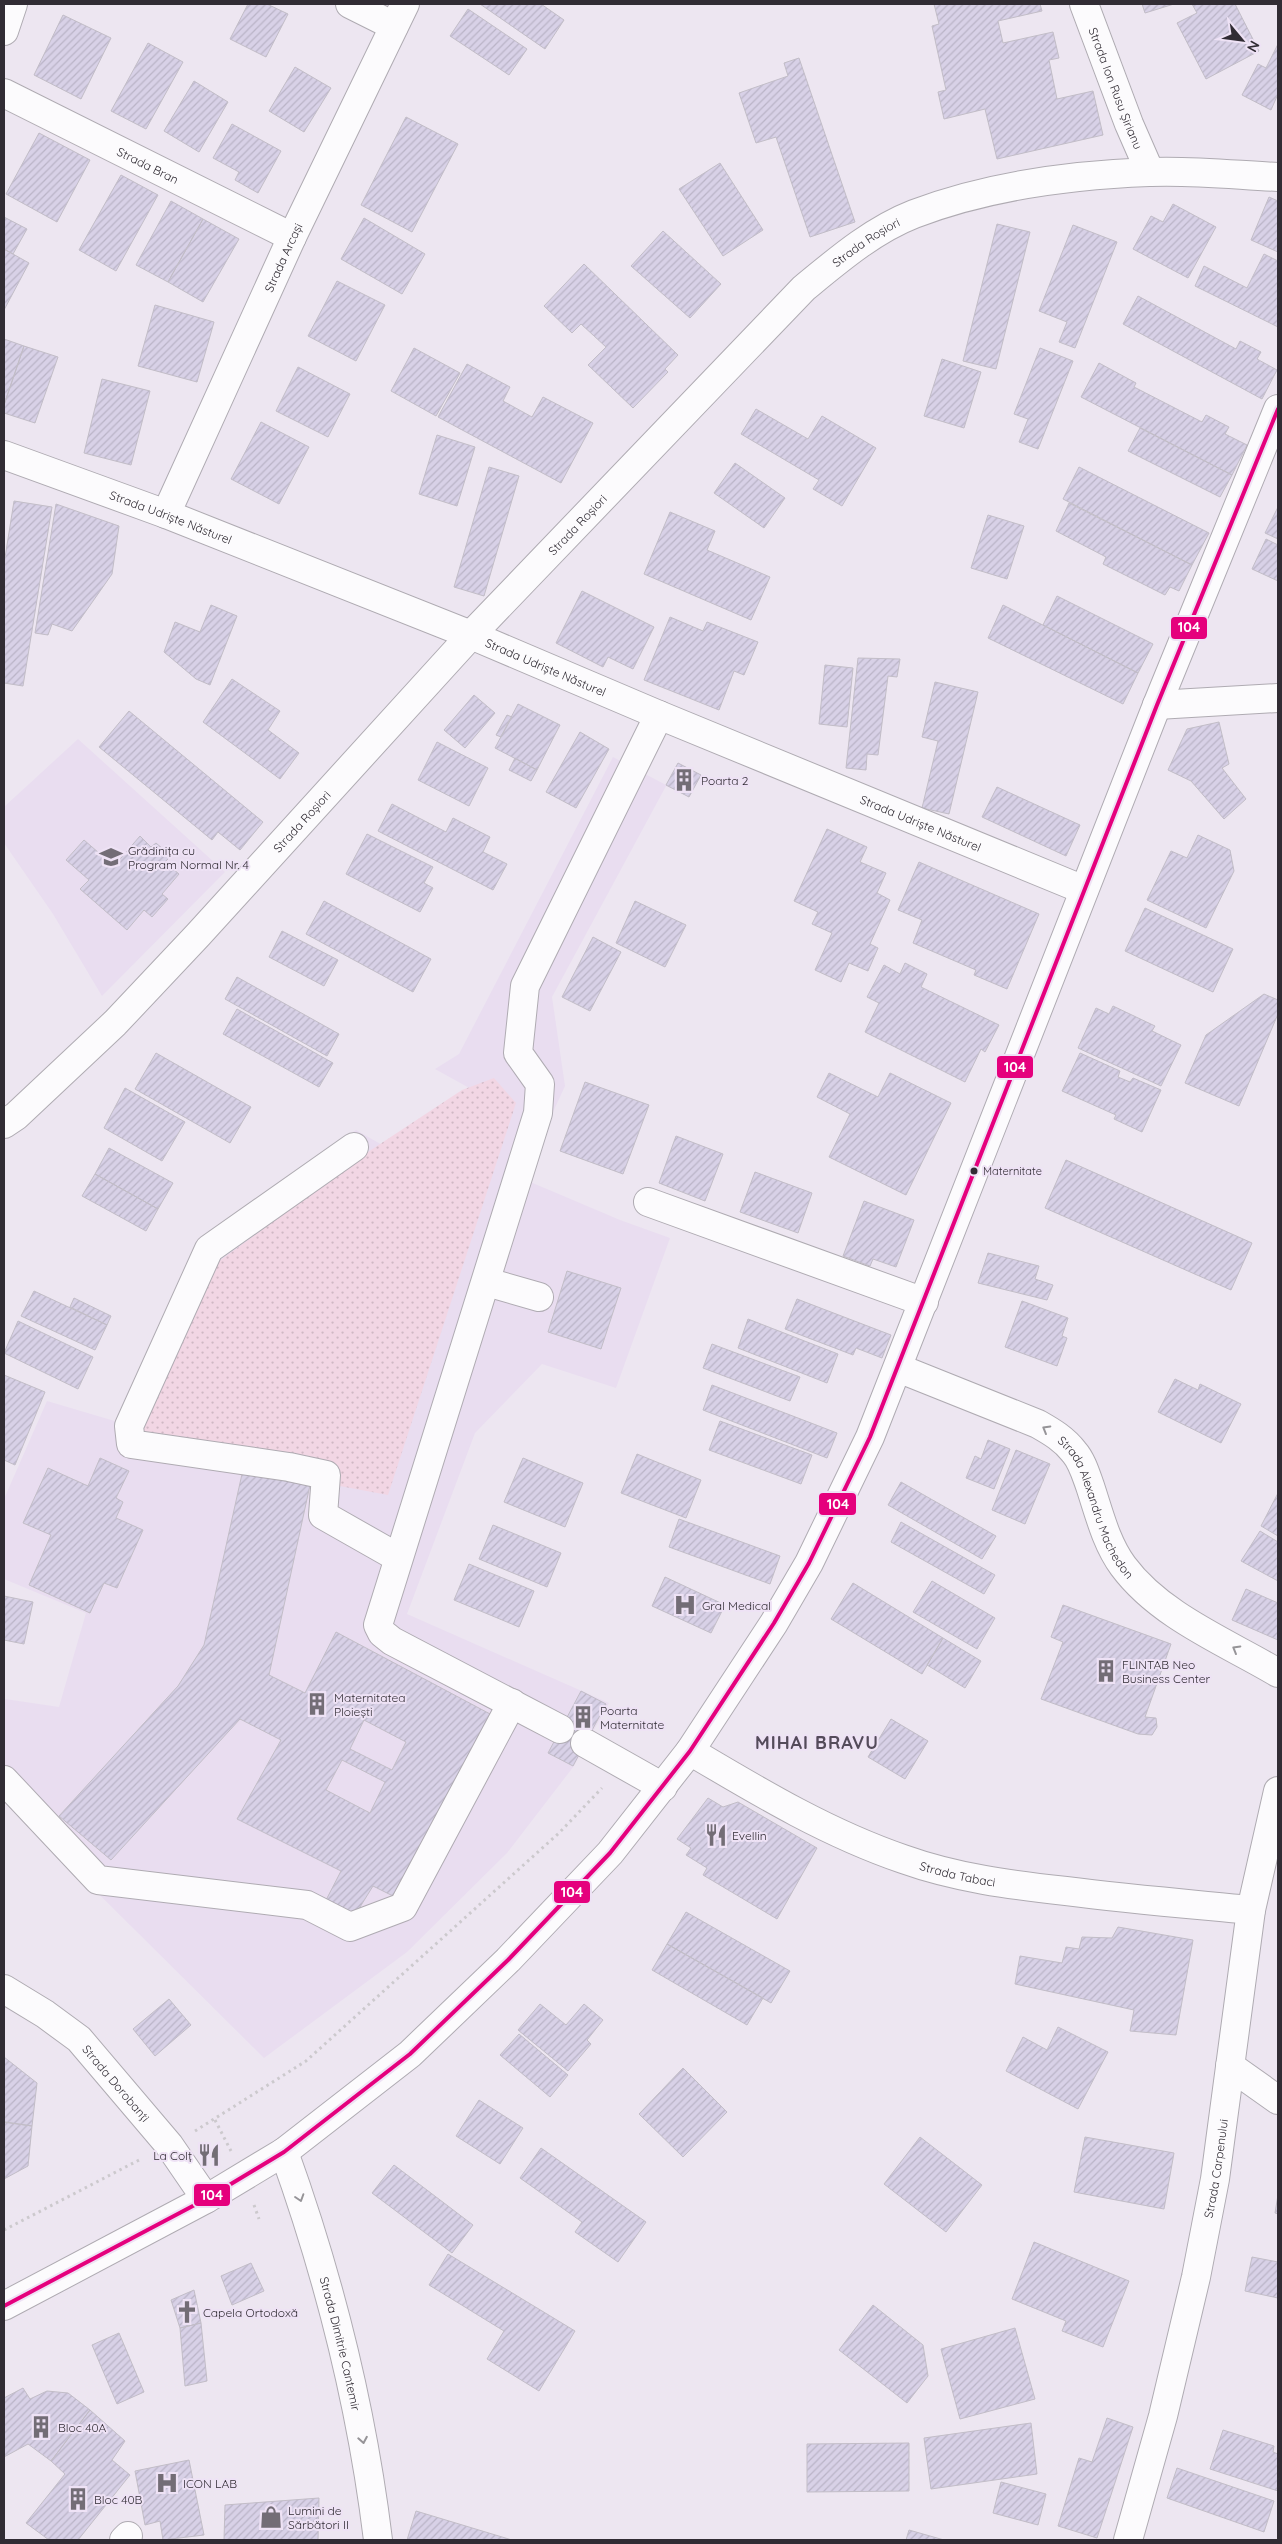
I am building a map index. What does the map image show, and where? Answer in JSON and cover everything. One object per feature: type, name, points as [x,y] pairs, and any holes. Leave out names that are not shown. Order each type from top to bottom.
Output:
[{"type":"street","points":[[4,31],[13,4]]},
{"type":"street","points":[[350,4],[399,15]]},
{"type":"street","name":"Strada Ion Rusu Șirianu","points":[[1084,4],[1129,124],[1150,172]]},
{"type":"street","name":"Strada Arcași","points":[[166,514],[292,237],[399,15]]},
{"type":"street","name":"Strada Bran","points":[[4,93],[292,237]]},
{"type":"street","name":"Strada Roșiori","points":[[4,1124],[16,1116],[121,1017],[471,635],[804,288],[852,248],[913,214],[982,194],[1056,180],[1150,172],[1278,177]]},
{"type":"street","points":[[4,2306],[206,2199],[284,2152],[410,2054],[508,1960],[610,1853],[690,1751],[774,1623],[809,1563],[854,1472],[898,1368],[1157,705],[1278,409]]},
{"type":"street","name":"Strada Udriște Năsturel","points":[[4,455],[166,514],[471,635],[659,715],[1084,890]]},
{"type":"street","points":[[1157,705],[1278,698]]},
{"type":"street","points":[[560,1730],[382,1634],[378,1625],[397,1557],[487,1282],[538,1114],[540,1084],[518,1053],[525,986],[659,715]]},
{"type":"street","points":[[354,1147],[209,1249],[129,1426],[131,1444],[289,1467],[326,1475],[323,1515],[397,1557]]},
{"type":"street","points":[[648,1202],[924,1302]]},
{"type":"street","points":[[487,1282],[539,1297]]},
{"type":"street","name":"Strada Alexandru Machedon","points":[[898,1368],[1038,1424],[1060,1436],[1075,1452],[1084,1469],[1111,1547],[1123,1566],[1140,1586],[1189,1622],[1278,1673]]},
{"type":"street","points":[[4,1780],[98,1880],[307,1905],[350,1927],[403,1907],[512,1703]]},
{"type":"street","points":[[585,1743],[663,1787]]},
{"type":"street","name":"Strada Tabaci","points":[[690,1751],[758,1792],[822,1826],[903,1859],[986,1882],[1251,1910]]},
{"type":"street","name":"Strada Carpenului","points":[[1128,2540],[1163,2416],[1196,2276],[1215,2179],[1251,1910],[1278,1791]]},
{"type":"street","name":"Strada Dorobanți","points":[[4,1989],[45,2014],[79,2039],[169,2145],[206,2199]]},
{"type":"street","points":[[1230,2066],[1278,2100]]},
{"type":"street","name":"Strada Dimitrie Cantemir","points":[[284,2152],[300,2196],[329,2294],[361,2431],[378,2540]]},
{"type":"path","points":[[4,2230],[215,2120],[306,2061],[559,1833],[625,1765]]},
{"type":"shaded area","name":"Grădinița cu Program Normal Nr. 4","points":[[78,739],[225,872],[102,996],[53,914],[4,843],[4,807]]},
{"type":"shaded area","points":[[613,757],[666,785],[678,763],[701,775],[689,797],[666,786],[552,997],[565,1086],[553,1112],[528,1181],[620,1220],[670,1238],[616,1388],[542,1364],[475,1433],[407,1614],[609,1703],[574,1766],[507,1853],[407,1952],[264,2058],[4,1800],[5,1699],[59,1707],[86,1613],[4,1579],[4,1499],[47,1401],[118,1422],[202,1242],[356,1130],[473,1197],[491,1100],[435,1069],[459,1054]]},
{"type":"shaded area","points":[[494,1078],[516,1103],[388,1495],[174,1455],[138,1430],[218,1262],[371,1150],[462,1090]]},
{"type":"building","points":[[248,4],[267,4],[288,14],[266,57],[230,39]]},
{"type":"building","points":[[480,4],[541,4],[564,20],[545,49]]},
{"type":"building","points":[[934,4],[1040,4],[1042,11],[998,21],[1003,43],[1053,32],[1059,58],[1049,60],[1057,99],[1093,91],[1103,135],[997,159],[985,109],[944,119],[938,92],[946,90],[932,26],[939,24]]},
{"type":"building","points":[[1142,4],[1174,4],[1145,13]]},
{"type":"building","points":[[1192,4],[1235,4],[1259,51],[1206,79],[1177,23],[1197,13]]},
{"type":"building","points":[[468,9],[527,49],[509,75],[450,36]]},
{"type":"building","points":[[63,15],[111,38],[81,99],[34,75]]},
{"type":"building","points":[[148,43],[183,62],[146,129],[111,111]]},
{"type":"building","points":[[1278,44],[1278,94],[1271,110],[1242,95],[1258,64],[1266,68]]},
{"type":"building","points":[[799,58],[855,222],[810,237],[776,137],[756,143],[739,93],[788,76],[784,63]]},
{"type":"building","points":[[295,67],[331,88],[304,132],[269,111]]},
{"type":"building","points":[[194,81],[228,102],[199,152],[164,131]]},
{"type":"building","points":[[406,117],[458,144],[412,232],[361,205]]},
{"type":"building","points":[[232,124],[281,151],[258,193],[235,180],[239,172],[213,158]]},
{"type":"building","points":[[39,133],[90,160],[57,222],[6,194]]},
{"type":"building","points":[[720,163],[763,230],[723,256],[679,189]]},
{"type":"building","points":[[121,175],[158,195],[116,271],[79,250]]},
{"type":"building","points":[[1269,197],[1278,201],[1278,252],[1251,240]]},
{"type":"building","points":[[171,201],[203,219],[168,282],[136,265]]},
{"type":"building","points":[[1173,204],[1216,227],[1188,278],[1133,249],[1151,216],[1163,222]]},
{"type":"building","points":[[4,217],[27,229],[13,254],[4,249]]},
{"type":"building","points":[[364,218],[425,254],[402,294],[341,259]]},
{"type":"building","points":[[203,219],[239,239],[203,302],[168,282]]},
{"type":"building","points":[[997,224],[1030,232],[996,369],[963,361]]},
{"type":"building","points":[[1073,225],[1117,242],[1075,348],[1059,342],[1067,322],[1039,311]]},
{"type":"building","points":[[663,231],[721,284],[690,318],[631,266]]},
{"type":"building","points":[[4,249],[29,263],[4,310]]},
{"type":"building","points":[[1264,254],[1278,261],[1278,327],[1195,286],[1204,266],[1247,288]]},
{"type":"building","points":[[584,264],[678,355],[665,369],[668,372],[633,408],[588,365],[606,347],[581,324],[572,333],[544,306]]},
{"type":"building","points":[[337,281],[385,305],[356,361],[308,336]]},
{"type":"building","points":[[1138,296],[1236,349],[1240,341],[1261,352],[1257,359],[1277,370],[1262,399],[1123,324]]},
{"type":"building","points":[[155,305],[214,322],[197,382],[138,366]]},
{"type":"building","points":[[4,339],[24,346],[4,405]]},
{"type":"building","points":[[24,346],[58,357],[35,423],[4,413],[4,405]]},
{"type":"building","points":[[414,348],[460,373],[436,416],[391,391]]},
{"type":"building","points":[[1040,348],[1073,361],[1038,449],[1019,442],[1028,419],[1014,414]]},
{"type":"building","points":[[942,359],[981,372],[964,428],[924,416]]},
{"type":"building","points":[[1099,363],[1136,383],[1134,387],[1202,422],[1206,415],[1229,427],[1225,434],[1247,445],[1232,475],[1081,397]]},
{"type":"building","points":[[467,364],[510,387],[503,401],[532,417],[543,397],[593,423],[561,483],[438,417]]},
{"type":"building","points":[[298,367],[350,394],[328,437],[276,411]]},
{"type":"building","points":[[102,379],[150,391],[131,465],[84,453]]},
{"type":"building","points":[[756,409],[808,439],[822,416],[876,448],[842,506],[813,489],[819,480],[741,434]]},
{"type":"building","points":[[261,422],[309,447],[279,504],[231,479]]},
{"type":"building","points":[[1140,428],[1232,475],[1220,497],[1128,451]]},
{"type":"building","points":[[437,435],[475,447],[457,506],[419,494]]},
{"type":"building","points":[[735,463],[785,498],[764,528],[714,493]]},
{"type":"building","points":[[489,467],[519,476],[484,596],[454,587]]},
{"type":"building","points":[[1079,467],[1209,533],[1192,565],[1063,499]]},
{"type":"building","points":[[14,501],[52,507],[23,686],[4,683],[4,564]]},
{"type":"building","points":[[1069,503],[1192,565],[1179,591],[1170,587],[1165,595],[1103,564],[1106,557],[1056,531]]},
{"type":"building","points":[[56,504],[119,526],[112,574],[72,631],[52,624],[48,635],[35,633]]},
{"type":"building","points":[[1278,507],[1278,539],[1265,533]]},
{"type":"building","points":[[670,512],[715,531],[707,550],[770,577],[751,620],[644,574]]},
{"type":"building","points":[[988,515],[1024,526],[1007,579],[971,568]]},
{"type":"building","points":[[1266,539],[1278,545],[1278,581],[1252,569]]},
{"type":"building","points":[[582,591],[654,627],[633,669],[608,657],[603,667],[556,643]]},
{"type":"building","points":[[1057,596],[1153,644],[1138,673],[1043,625]]},
{"type":"building","points":[[211,605],[237,616],[210,685],[196,679],[164,652],[175,622],[200,632]]},
{"type":"building","points":[[1003,605],[1138,673],[1123,704],[988,638]]},
{"type":"building","points":[[670,617],[703,631],[707,622],[758,642],[744,675],[734,671],[719,710],[644,680]]},
{"type":"building","points":[[858,658],[900,659],[897,677],[888,676],[878,755],[867,754],[866,770],[846,768]]},
{"type":"building","points":[[825,665],[853,668],[847,727],[819,724]]},
{"type":"building","points":[[232,679],[280,711],[268,730],[299,753],[280,779],[203,722]]},
{"type":"building","points":[[935,682],[978,692],[949,814],[922,808],[938,741],[922,737]]},
{"type":"building","points":[[474,695],[495,713],[465,748],[444,730]]},
{"type":"building","points":[[518,704],[560,725],[537,770],[495,748]]},
{"type":"building","points":[[129,711],[263,822],[240,850],[218,832],[212,840],[99,747]]},
{"type":"building","points":[[507,715],[512,717],[501,737],[496,735]]},
{"type":"building","points":[[1219,722],[1229,764],[1222,768],[1246,799],[1224,819],[1191,781],[1168,770],[1187,729]]},
{"type":"building","points":[[580,732],[609,749],[576,808],[546,792]]},
{"type":"building","points":[[437,742],[488,768],[469,806],[418,780]]},
{"type":"building","points":[[515,758],[537,770],[531,781],[509,770]]},
{"type":"building","name":"Poarta 2","points":[[678,763],[701,775],[689,797],[666,785]]},
{"type":"building","points":[[997,787],[1080,825],[1066,856],[982,817]]},
{"type":"building","points":[[392,804],[446,832],[453,818],[490,837],[483,852],[507,864],[493,890],[378,831]]},
{"type":"building","points":[[827,829],[867,847],[860,862],[886,873],[877,893],[890,900],[870,944],[878,948],[868,971],[849,963],[841,982],[815,970],[832,933],[812,924],[818,912],[794,901]]},
{"type":"building","points":[[367,834],[433,867],[424,883],[433,888],[420,912],[346,874]]},
{"type":"building","points":[[1198,835],[1230,850],[1234,871],[1206,928],[1147,900],[1171,851],[1187,858]]},
{"type":"building","name":"Grădinița cu Program Normal Nr. 4","points":[[140,836],[151,847],[156,843],[171,856],[165,862],[179,874],[162,894],[168,899],[152,917],[144,910],[127,930],[80,889],[89,880],[66,860],[84,840],[114,866]]},
{"type":"building","points":[[919,862],[1039,914],[1007,989],[974,975],[976,970],[913,943],[922,920],[898,910]]},
{"type":"building","points":[[324,901],[431,959],[413,992],[306,934]]},
{"type":"building","points":[[635,901],[686,925],[665,967],[616,943]]},
{"type":"building","points":[[1145,908],[1233,949],[1213,992],[1125,951]]},
{"type":"building","points":[[282,931],[338,960],[324,986],[269,957]]},
{"type":"building","points":[[593,937],[621,952],[590,1011],[562,997]]},
{"type":"building","points":[[905,963],[927,974],[921,987],[999,1025],[985,1052],[981,1049],[965,1082],[865,1032],[879,1003],[867,997],[884,965],[900,974]]},
{"type":"building","points":[[237,977],[339,1034],[327,1056],[225,999]]},
{"type":"building","points":[[1264,994],[1278,1000],[1278,1014],[1239,1106],[1185,1083],[1206,1035]]},
{"type":"building","points":[[1113,1006],[1155,1026],[1152,1031],[1181,1045],[1161,1086],[1078,1048],[1096,1008],[1109,1014]]},
{"type":"building","points":[[237,1009],[333,1063],[319,1087],[223,1034]]},
{"type":"building","points":[[156,1053],[251,1107],[230,1143],[135,1089]]},
{"type":"building","points":[[1080,1053],[1120,1071],[1118,1077],[1130,1082],[1133,1078],[1161,1090],[1142,1132],[1114,1119],[1116,1115],[1062,1091]]},
{"type":"building","points":[[829,1073],[878,1097],[890,1073],[951,1103],[906,1195],[829,1157],[850,1114],[817,1097]]},
{"type":"building","points":[[585,1082],[649,1105],[623,1174],[560,1151]]},
{"type":"building","points":[[125,1088],[185,1122],[162,1161],[104,1128]]},
{"type":"building","points":[[676,1136],[723,1154],[705,1201],[659,1183]]},
{"type":"building","points":[[109,1148],[173,1183],[158,1209],[95,1174]]},
{"type":"building","points":[[1066,1160],[1252,1243],[1231,1290],[1045,1208]]},
{"type":"building","points":[[755,1172],[812,1193],[798,1233],[740,1212]]},
{"type":"building","points":[[95,1174],[158,1209],[146,1231],[82,1196]]},
{"type":"building","points":[[864,1201],[914,1220],[896,1267],[873,1259],[870,1266],[843,1256]]},
{"type":"building","points":[[988,1253],[1039,1266],[1035,1279],[1053,1285],[1047,1300],[978,1283]]},
{"type":"building","points":[[567,1271],[621,1288],[601,1349],[548,1332]]},
{"type":"building","points":[[34,1291],[107,1325],[95,1350],[21,1316]]},
{"type":"building","points":[[74,1298],[111,1316],[107,1325],[70,1307]]},
{"type":"building","points":[[797,1299],[891,1335],[882,1358],[856,1348],[853,1355],[785,1329]]},
{"type":"building","points":[[1022,1301],[1068,1318],[1062,1336],[1067,1338],[1057,1366],[1005,1347]]},
{"type":"building","points":[[748,1319],[838,1354],[827,1383],[738,1348]]},
{"type":"building","points":[[18,1321],[93,1357],[78,1389],[4,1353]]},
{"type":"building","points":[[712,1344],[800,1377],[790,1401],[703,1368]]},
{"type":"building","points":[[4,1375],[45,1392],[15,1465],[4,1460]]},
{"type":"building","points":[[1175,1379],[1198,1390],[1200,1384],[1241,1404],[1221,1443],[1158,1412]]},
{"type":"building","points":[[712,1385],[837,1433],[827,1458],[703,1410]]},
{"type":"building","points":[[720,1421],[812,1455],[801,1484],[709,1450]]},
{"type":"building","points":[[988,1440],[1010,1449],[994,1489],[966,1478],[975,1456],[981,1459]]},
{"type":"building","points":[[1016,1450],[1050,1464],[1025,1524],[992,1510]]},
{"type":"building","points":[[637,1454],[701,1480],[686,1518],[621,1493]]},
{"type":"building","points":[[100,1458],[129,1471],[116,1498],[123,1502],[116,1518],[143,1530],[117,1588],[104,1583],[90,1613],[29,1585],[51,1535],[23,1523],[48,1468],[88,1486]]},
{"type":"building","points":[[523,1458],[583,1483],[565,1527],[504,1502]]},
{"type":"building","name":"Maternitatea Ploiești","points":[[242,1474],[310,1485],[269,1675],[305,1693],[336,1632],[492,1715],[395,1897],[373,1886],[352,1920],[324,1904],[341,1871],[237,1819],[281,1740],[240,1719],[111,1860],[59,1816],[178,1686],[204,1645]],"holes":[[[364,1720],[406,1742],[392,1770],[350,1749]],[[342,1760],[385,1782],[370,1813],[326,1790]]]},
{"type":"building","points":[[901,1482],[996,1536],[982,1559],[888,1505]]},
{"type":"building","points":[[1278,1493],[1278,1536],[1261,1526]]},
{"type":"building","points":[[679,1519],[780,1556],[770,1584],[669,1547]]},
{"type":"building","points":[[901,1522],[995,1575],[984,1594],[891,1542]]},
{"type":"building","points":[[493,1525],[561,1553],[547,1587],[479,1559]]},
{"type":"building","points":[[1260,1531],[1278,1542],[1278,1581],[1241,1561]]},
{"type":"building","points":[[469,1564],[534,1591],[519,1627],[454,1600]]},
{"type":"building","points":[[665,1577],[725,1605],[711,1633],[652,1606]]},
{"type":"building","points":[[932,1581],[995,1618],[977,1649],[913,1612]]},
{"type":"building","points":[[853,1583],[943,1638],[922,1674],[831,1619]]},
{"type":"building","points":[[1246,1589],[1278,1603],[1278,1640],[1232,1620]]},
{"type":"building","points":[[4,1596],[33,1602],[24,1644],[4,1640]]},
{"type":"building","name":"FLINTAB Neo Business Center","points":[[1063,1605],[1171,1644],[1145,1717],[1156,1718],[1157,1727],[1152,1735],[1138,1734],[1041,1699],[1063,1642],[1051,1637]]},
{"type":"building","points":[[943,1638],[981,1661],[965,1688],[927,1665]]},
{"type":"building","name":"Poarta Maternitate","points":[[581,1691],[606,1704],[573,1766],[548,1753]]},
{"type":"building","points":[[891,1719],[928,1741],[905,1779],[868,1757]]},
{"type":"building","points":[[708,1798],[723,1807],[738,1802],[817,1848],[777,1919],[703,1875],[707,1868],[686,1855],[691,1848],[677,1839]]},
{"type":"building","points":[[686,1912],[790,1971],[771,2003],[667,1944]]},
{"type":"building","points":[[1118,1927],[1193,1940],[1176,2035],[1130,2031],[1134,2010],[1015,1984],[1020,1956],[1062,1963],[1066,1947],[1079,1949],[1082,1937],[1112,1938]]},
{"type":"building","points":[[667,1944],[763,1998],[747,2025],[652,1970]]},
{"type":"building","points":[[169,1999],[191,2025],[155,2056],[133,2029]]},
{"type":"building","points":[[540,2004],[566,2025],[584,2004],[603,2020],[587,2040],[591,2044],[568,2071],[518,2030]]},
{"type":"building","points":[[1058,2027],[1108,2052],[1078,2109],[1006,2071],[1023,2037],[1047,2050]]},
{"type":"building","points":[[519,2034],[568,2075],[550,2097],[500,2055]]},
{"type":"building","points":[[4,2057],[37,2083],[32,2126],[4,2122]]},
{"type":"building","points":[[683,2068],[727,2112],[683,2157],[639,2114]]},
{"type":"building","points":[[479,2100],[523,2128],[500,2164],[456,2136]]},
{"type":"building","points":[[4,2122],[32,2126],[28,2166],[4,2179]]},
{"type":"building","points":[[920,2137],[982,2185],[946,2232],[884,2184]]},
{"type":"building","points":[[1085,2137],[1174,2153],[1164,2209],[1074,2192]]},
{"type":"building","points":[[541,2148],[646,2222],[618,2262],[575,2232],[582,2222],[520,2178]]},
{"type":"building","points":[[394,2165],[473,2225],[452,2253],[372,2193]]},
{"type":"building","points":[[1278,2195],[1278,2214],[1275,2213]]},
{"type":"building","points":[[1034,2242],[1129,2281],[1103,2347],[1062,2331],[1066,2321],[1012,2299]]},
{"type":"building","points":[[448,2254],[575,2331],[539,2391],[487,2359],[504,2331],[429,2285]]},
{"type":"building","points":[[1252,2257],[1278,2262],[1278,2298],[1245,2291]]},
{"type":"building","points":[[251,2263],[264,2291],[232,2305],[221,2276]]},
{"type":"building","name":"Capela Ortodoxă","points":[[194,2290],[201,2323],[180,2328],[171,2300]]},
{"type":"building","points":[[873,2305],[923,2345],[928,2376],[907,2403],[839,2350]]},
{"type":"building","points":[[201,2323],[207,2381],[185,2386],[180,2328]]},
{"type":"building","points":[[1015,2328],[1035,2399],[960,2419],[941,2349]]},
{"type":"building","points":[[119,2333],[144,2392],[117,2404],[92,2345]]},
{"type":"building","name":"Bloc 40A","points":[[23,2388],[30,2399],[47,2391],[68,2393],[90,2410],[51,2461],[28,2444],[4,2457],[4,2398]]},
{"type":"building","name":"Bloc 40B","points":[[90,2410],[125,2441],[112,2460],[130,2475],[78,2540],[49,2540],[26,2523],[65,2474],[51,2461]]},
{"type":"building","points":[[1107,2418],[1133,2427],[1097,2538],[1058,2526],[1079,2458],[1092,2462]]},
{"type":"building","points":[[1031,2423],[1037,2474],[931,2489],[924,2438]]},
{"type":"building","points":[[1223,2430],[1274,2446],[1273,2452],[1278,2454],[1278,2491],[1210,2469]]},
{"type":"building","points":[[909,2443],[909,2491],[807,2492],[807,2444]]},
{"type":"building","points":[[189,2460],[204,2535],[163,2540],[160,2521],[145,2525],[135,2471]]},
{"type":"building","points":[[1177,2468],[1274,2501],[1264,2532],[1167,2498]]},
{"type":"building","points":[[1001,2482],[1046,2494],[1038,2525],[993,2513]]},
{"type":"building","name":"Lumini de Sărbători II","points":[[319,2498],[318,2540],[224,2540],[225,2505]]},
{"type":"building","points":[[416,2511],[512,2540],[407,2540]]},
{"type":"building","points":[[909,2530],[944,2540],[906,2540]]},
{"type":"transit line","name":"104","points":[[4,2306],[206,2199],[284,2152],[410,2054],[508,1960],[610,1853],[690,1751],[774,1623],[809,1563],[870,1437],[1157,705],[1278,409]]},
{"type":"place","name":"Poarta 2","points":[[684,780]]},
{"type":"place","name":"Grădinița cu Program Normal Nr. 4","points":[[111,857]]},
{"type":"place","name":"Maternitate","points":[[974,1171]]},
{"type":"place","name":"Gral Medical","points":[[685,1605]]},
{"type":"place","name":"FLINTAB Neo Business Center","points":[[1106,1671]]},
{"type":"place","name":"Maternitatea Ploiești","points":[[317,1704]]},
{"type":"place","name":"Poarta Maternitate","points":[[583,1717]]},
{"type":"place","name":"Evellin","points":[[716,1835]]},
{"type":"place","name":"La Colț","points":[[209,2155]]},
{"type":"place","name":"Capela Ortodoxă","points":[[187,2312]]},
{"type":"place","name":"Bloc 40A","points":[[41,2427]]},
{"type":"place","name":"ICON LAB","points":[[167,2483]]},
{"type":"place","name":"Bloc 40B","points":[[78,2499]]},
{"type":"place","name":"Lumini de Sărbători II","points":[[271,2517]]},
{"type":"district","name":"MIHAI BRAVU","points":[[817,1742]]}]
